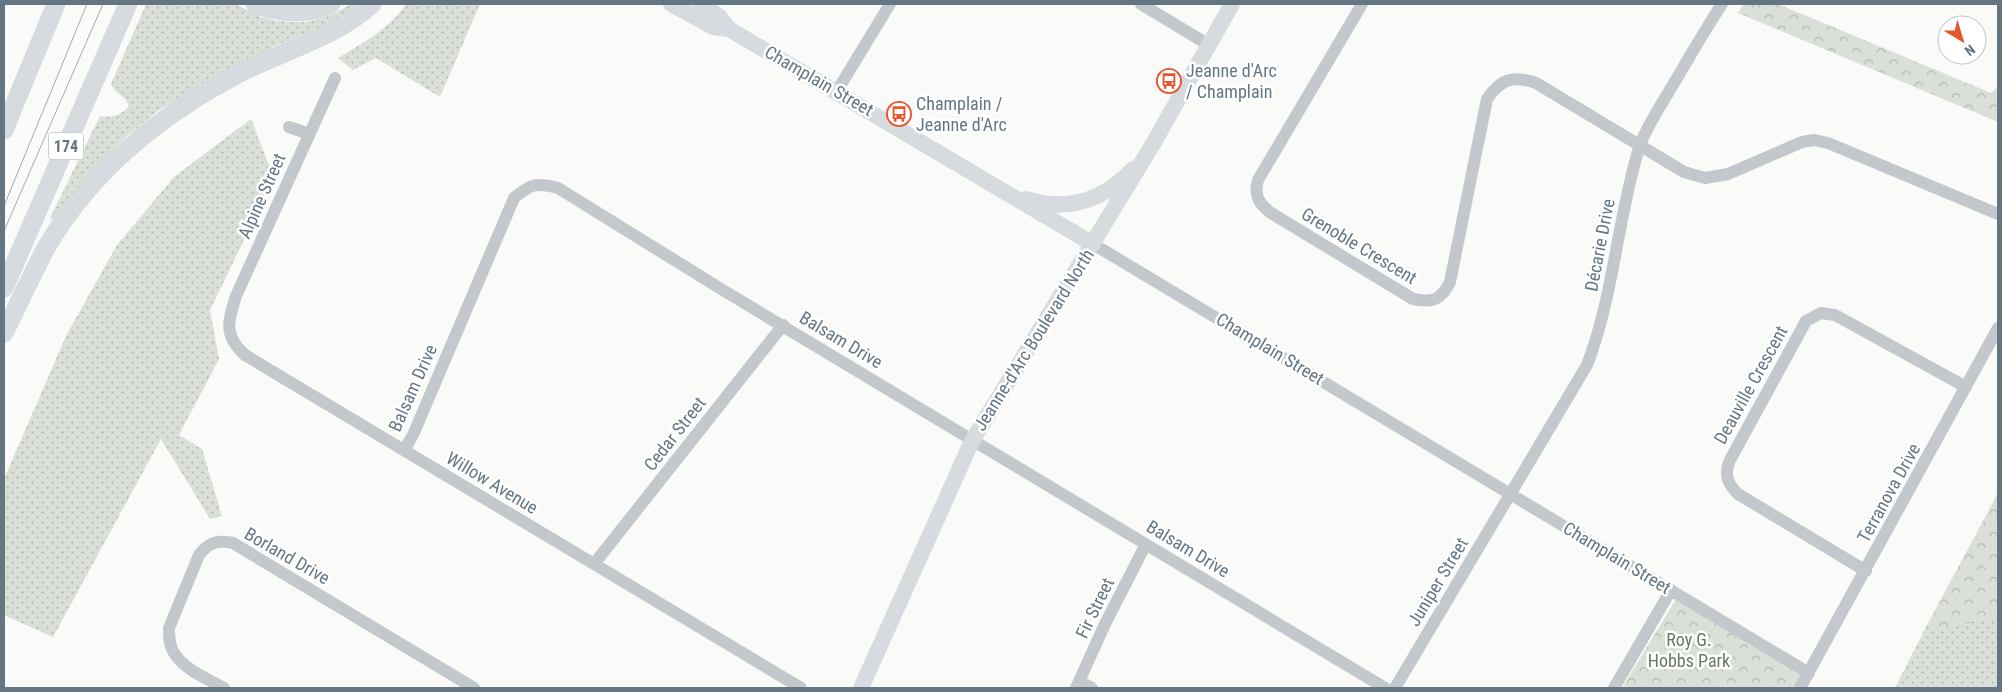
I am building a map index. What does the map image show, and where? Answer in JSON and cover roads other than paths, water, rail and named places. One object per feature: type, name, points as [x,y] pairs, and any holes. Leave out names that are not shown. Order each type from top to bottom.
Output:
[{"type":"highway","points":[[4,130],[56,4]]},
{"type":"highway","name":"174","points":[[4,288],[128,4]]},
{"type":"highway","points":[[255,4],[285,12],[304,12],[332,4]]},
{"type":"highway","points":[[4,334],[46,248],[88,190],[113,163],[160,122],[188,103],[246,70],[294,50],[344,24],[372,4]]},
{"type":"main road","name":"Champlain Street","points":[[671,4],[713,27],[729,29],[837,91],[1003,192],[1093,244]]},
{"type":"main road","name":"Champlain Street","points":[[700,4],[720,17],[729,29]]},
{"type":"main road","name":"Jeanne-d'Arc Boulevard North","points":[[861,688],[972,441],[1153,144],[1232,4]]},
{"type":"main road","points":[[1003,192],[1044,205],[1069,205],[1089,199],[1118,183],[1153,144]]},
{"type":"street","points":[[837,91],[890,4]]},
{"type":"street","points":[[1141,4],[1208,45]]},
{"type":"street","name":"Grenoble Crescent","points":[[1362,4],[1258,180],[1256,188],[1257,198],[1271,213],[1413,299],[1426,302],[1438,298],[1446,291],[1450,282],[1487,99],[1495,87],[1509,79],[1523,79],[1536,83],[1640,146]]},
{"type":"street","name":"Décarie Drive","points":[[1511,494],[1587,365],[1605,309],[1631,176],[1640,146],[1655,116],[1720,4]]},
{"type":"street","name":"Alpine Street","points":[[246,272],[335,78]]},
{"type":"street","points":[[289,127],[309,134]]},
{"type":"street","points":[[1640,146],[1684,172],[1705,178],[1728,174],[1802,142],[1814,140],[1843,149],[1998,214]]},
{"type":"street","name":"Balsam Drive","points":[[404,450],[413,435],[514,198],[529,186],[543,184],[558,188],[972,441],[1385,688]]},
{"type":"street","name":"Champlain Street","points":[[1093,244],[1809,673]]},
{"type":"street","name":"Willow Avenue","points":[[246,272],[228,321],[229,333],[235,346],[245,355],[801,688]]},
{"type":"street","name":"Deauville Crescent","points":[[1866,571],[1738,494],[1726,477],[1726,468],[1730,460],[1806,322],[1821,313],[1835,315],[1966,387]]},
{"type":"street","name":"Cedar Street","points":[[594,564],[783,325]]},
{"type":"street","name":"Terranova Drive","points":[[1800,688],[1998,328]]},
{"type":"street","name":"Juniper Street","points":[[1395,688],[1511,494]]},
{"type":"street","name":"Borland Drive","points":[[224,688],[181,661],[173,652],[169,640],[169,628],[199,555],[204,548],[212,543],[222,541],[233,543],[474,688]]},
{"type":"street","name":"Fir Street","points":[[1078,684],[1105,624],[1146,544]]},
{"type":"street","points":[[1614,688],[1670,590]]},
{"type":"street","points":[[1078,684],[1092,688]]},
{"type":"tram line","points":[[4,206],[87,4]]},
{"type":"tram line","points":[[4,231],[103,4]]},
{"type":"place","name":"Jeanne d'Arc / Champlain","points":[[1169,81]]},
{"type":"place","name":"Champlain / Jeanne d'Arc","points":[[899,114]]},
{"type":"park label","name":"Roy G. Hobbs Park","points":[[1689,650]]}]
